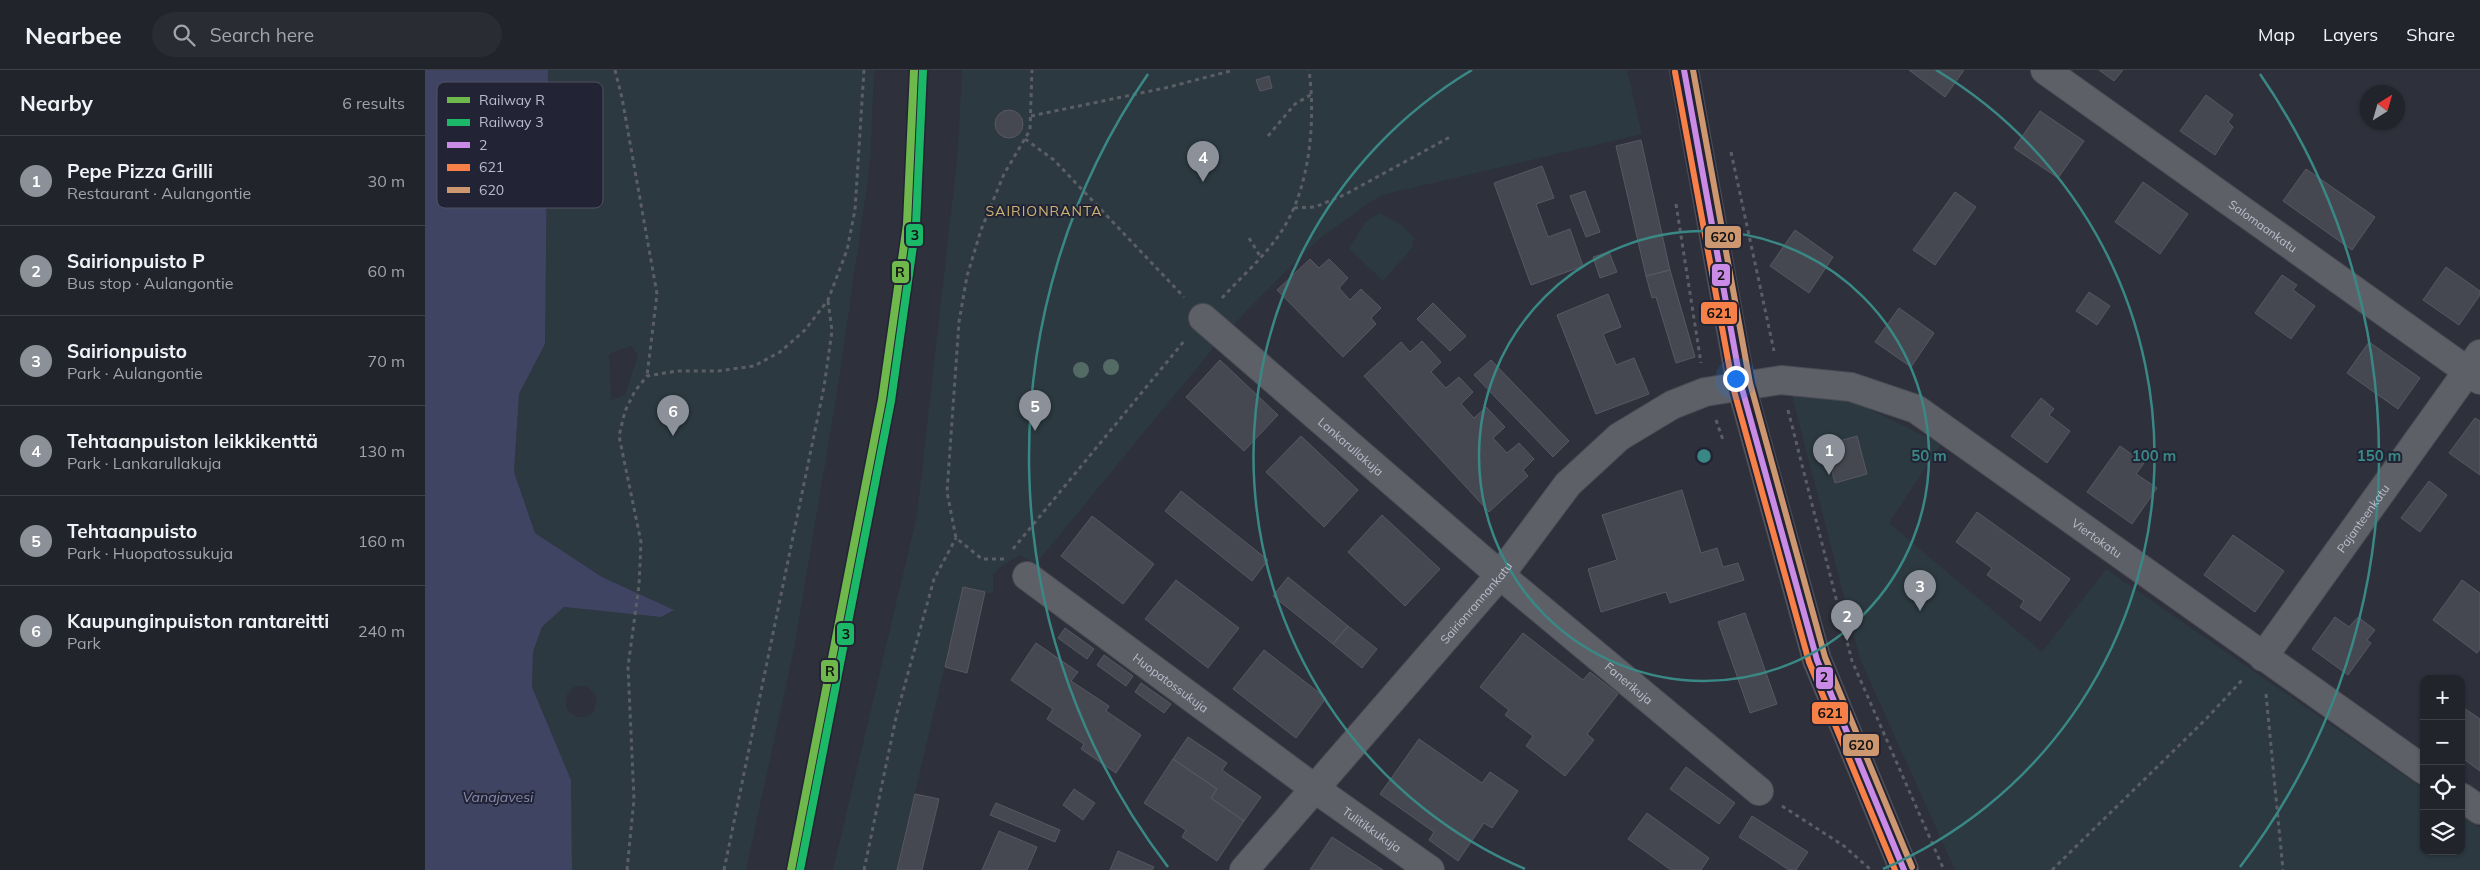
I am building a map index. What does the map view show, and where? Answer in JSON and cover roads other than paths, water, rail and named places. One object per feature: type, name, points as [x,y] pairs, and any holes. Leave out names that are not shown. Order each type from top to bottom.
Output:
[{"type":"main road","points":[[1684,70],[1741,385],[1817,660],[1904,870]]},
{"type":"street","name":"Salomaankatu","points":[[2045,70],[2476,368]]},
{"type":"street","name":"Lankarullakuja","points":[[1203,318],[1500,575]]},
{"type":"street","name":"Pajanteenkatu","points":[[2263,657],[2476,368]]},
{"type":"street","name":"Viertokatu","points":[[1741,385],[1781,380],[1851,387],[1916,408],[2420,767]]},
{"type":"street","name":"Sairionrannankatu","points":[[1244,870],[1500,575],[1568,484],[1619,437],[1672,405],[1705,392],[1741,385]]},
{"type":"street","name":"Fanerikuja","points":[[1500,575],[1759,791]]},
{"type":"street","name":"Huopatossukuja","points":[[1027,576],[1314,788]]},
{"type":"street","name":"Tulitikkukuja","points":[[1314,788],[1430,870]]},
{"type":"street","points":[[2465,800],[2480,810]]},
{"type":"water","name":"Vanajavesi","points":[[425,70],[548,70],[548,82],[437,82],[437,208],[546,208],[545,344],[519,394],[514,472],[535,533],[602,577],[674,610],[661,617],[564,607],[542,627],[533,652],[532,687],[571,780],[572,870],[425,870]]},
{"type":"rail line","name":"R","points":[[791,870],[882,400],[907,224],[914,70]]},
{"type":"rail line","name":"3","points":[[800,870],[891,401],[916,225],[923,70]]},
{"type":"place","name":"Tehtaanpuiston leikkikenttä","points":[[1203,182]]},
{"type":"place","name":"Tehtaanpuisto","points":[[1035,431]]},
{"type":"place","name":"Kaupunginpuiston rantareitti","points":[[673,436]]},
{"type":"place","name":"Pepe Pizza Grilli","points":[[1829,475]]},
{"type":"place","name":"Sairionpuisto","points":[[1920,611]]},
{"type":"place","name":"Sairionpuisto P","points":[[1847,641]]},
{"type":"district","name":"SAIRIONRANTA","points":[[1044,211]]}]
